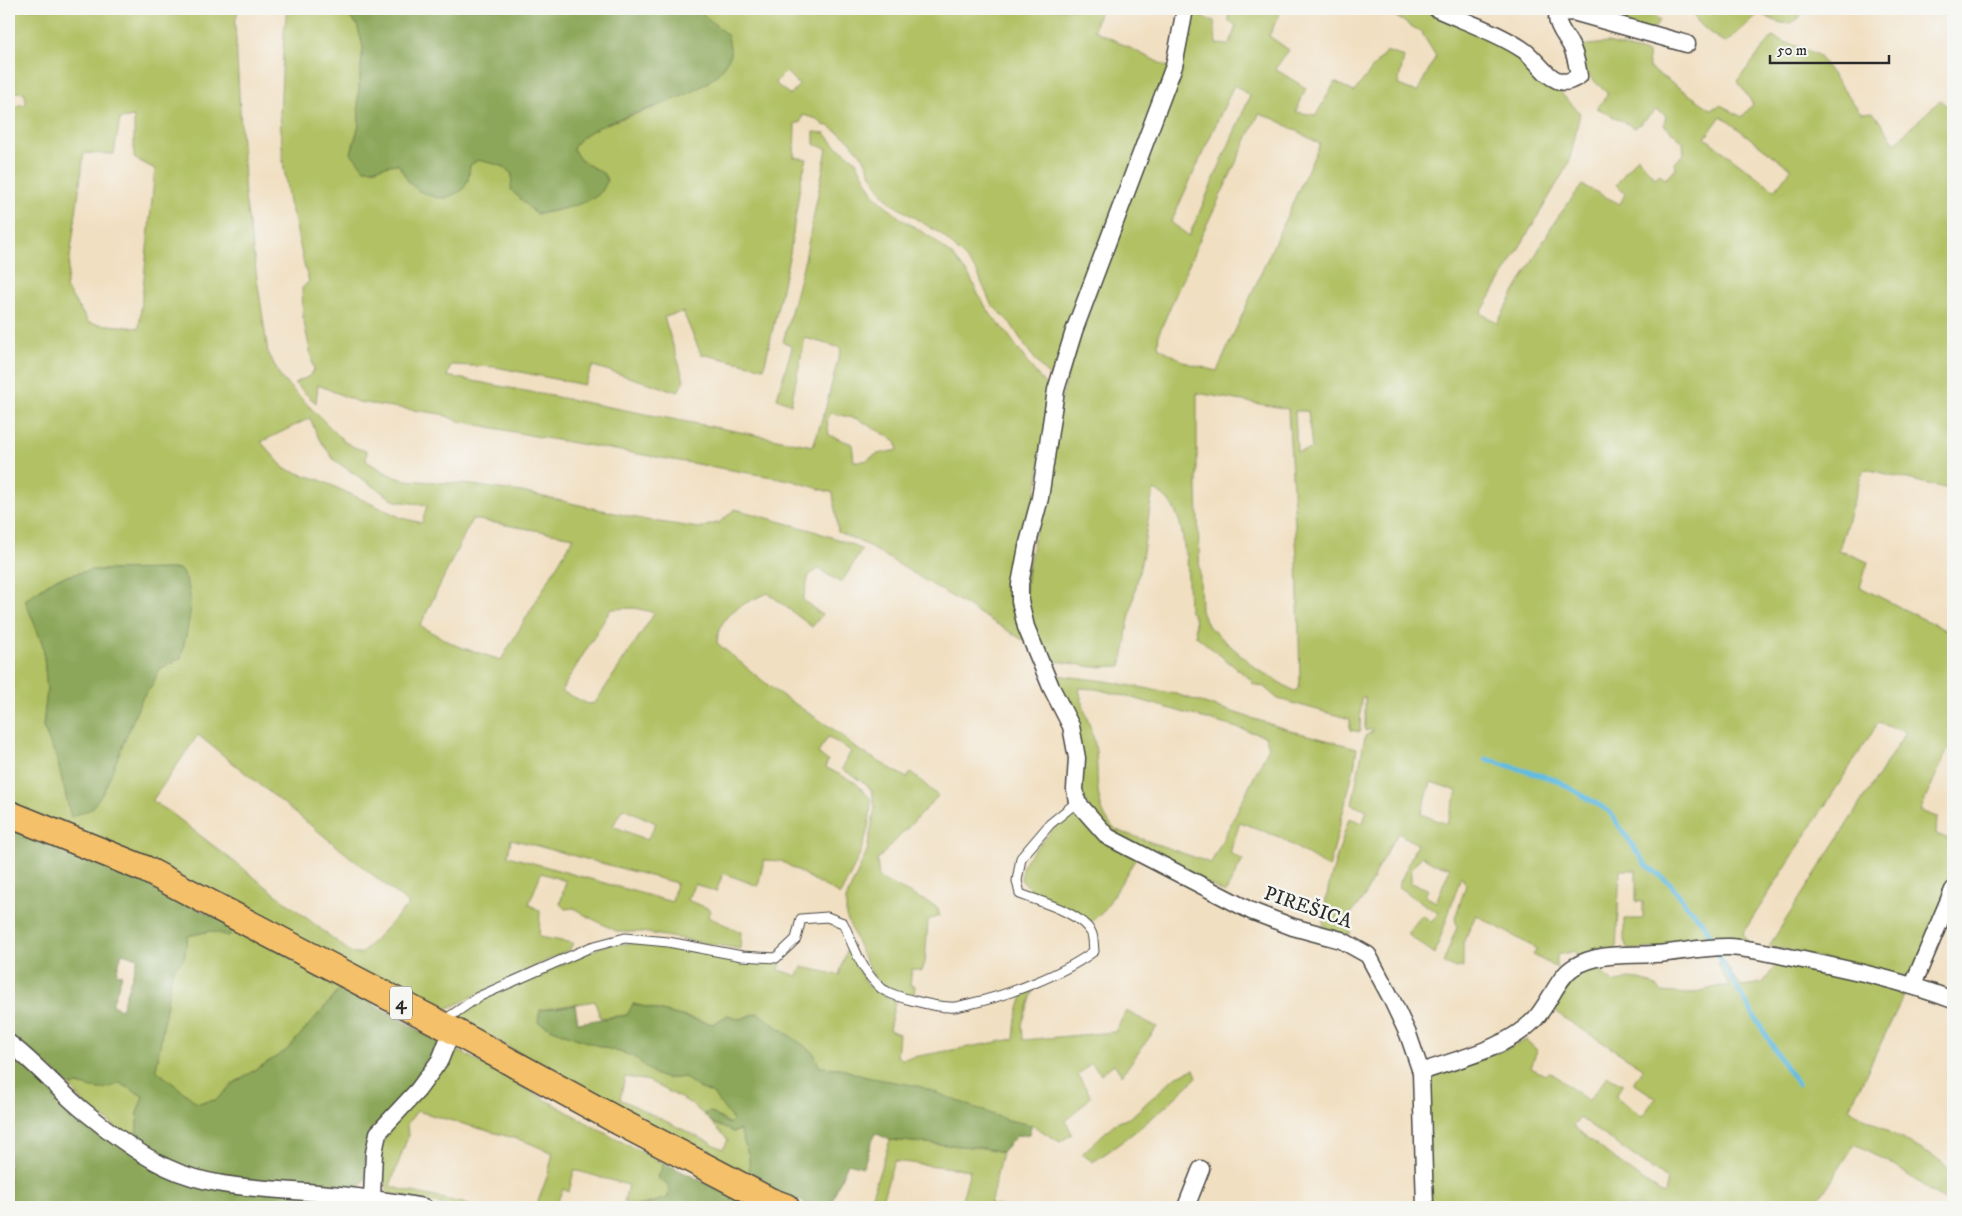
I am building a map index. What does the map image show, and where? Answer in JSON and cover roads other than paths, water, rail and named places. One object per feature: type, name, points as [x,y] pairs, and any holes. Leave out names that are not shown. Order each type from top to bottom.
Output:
[{"type":"main road","name":"4","points":[[9,814],[146,869],[446,1026],[620,1122],[770,1201],[786,1207]]},
{"type":"street","points":[[1078,802],[1076,789],[1078,758],[1071,726],[1051,687],[1026,627],[1020,601],[1020,584],[1027,547],[1040,498],[1056,390],[1074,331],[1174,66],[1185,9]]},
{"type":"street","points":[[1438,9],[1485,29],[1524,50],[1552,78],[1560,81],[1570,82],[1578,76],[1577,63],[1571,46],[1558,25],[1557,18],[1560,13],[1573,12],[1687,44]]},
{"type":"street","name":"PIREŠICA","points":[[1078,802],[1108,837],[1184,878],[1250,911],[1294,927],[1341,940],[1368,955],[1408,1034],[1421,1072],[1425,1207]]},
{"type":"street","points":[[1913,985],[1953,890]]},
{"type":"street","points":[[1421,1072],[1506,1042],[1533,1021],[1554,993],[1564,974],[1573,967],[1595,957],[1656,954],[1700,948],[1728,947],[1790,957],[1913,985],[1953,1000]]},
{"type":"street","points":[[372,1197],[374,1153],[378,1133],[418,1090],[440,1060],[446,1026]]},
{"type":"street","points":[[9,1043],[30,1059],[78,1106],[135,1149],[167,1168],[196,1179],[244,1187],[372,1197],[424,1207]]},
{"type":"street","points":[[1186,1207],[1201,1169]]},
{"type":"lane","points":[[446,1026],[478,997],[591,947],[625,938],[668,942],[742,956],[776,958],[796,939],[801,919],[826,917],[843,923],[864,971],[882,989],[910,1000],[950,1008],[985,1000],[1045,978],[1083,959],[1094,951],[1092,933],[1083,921],[1050,905],[1020,894],[1017,881],[1021,858],[1050,824],[1078,802]]},
{"type":"waterway","points":[[1486,759],[1556,780],[1609,811],[1646,865],[1671,884],[1686,905],[1705,925],[1726,970],[1798,1084]]}]
